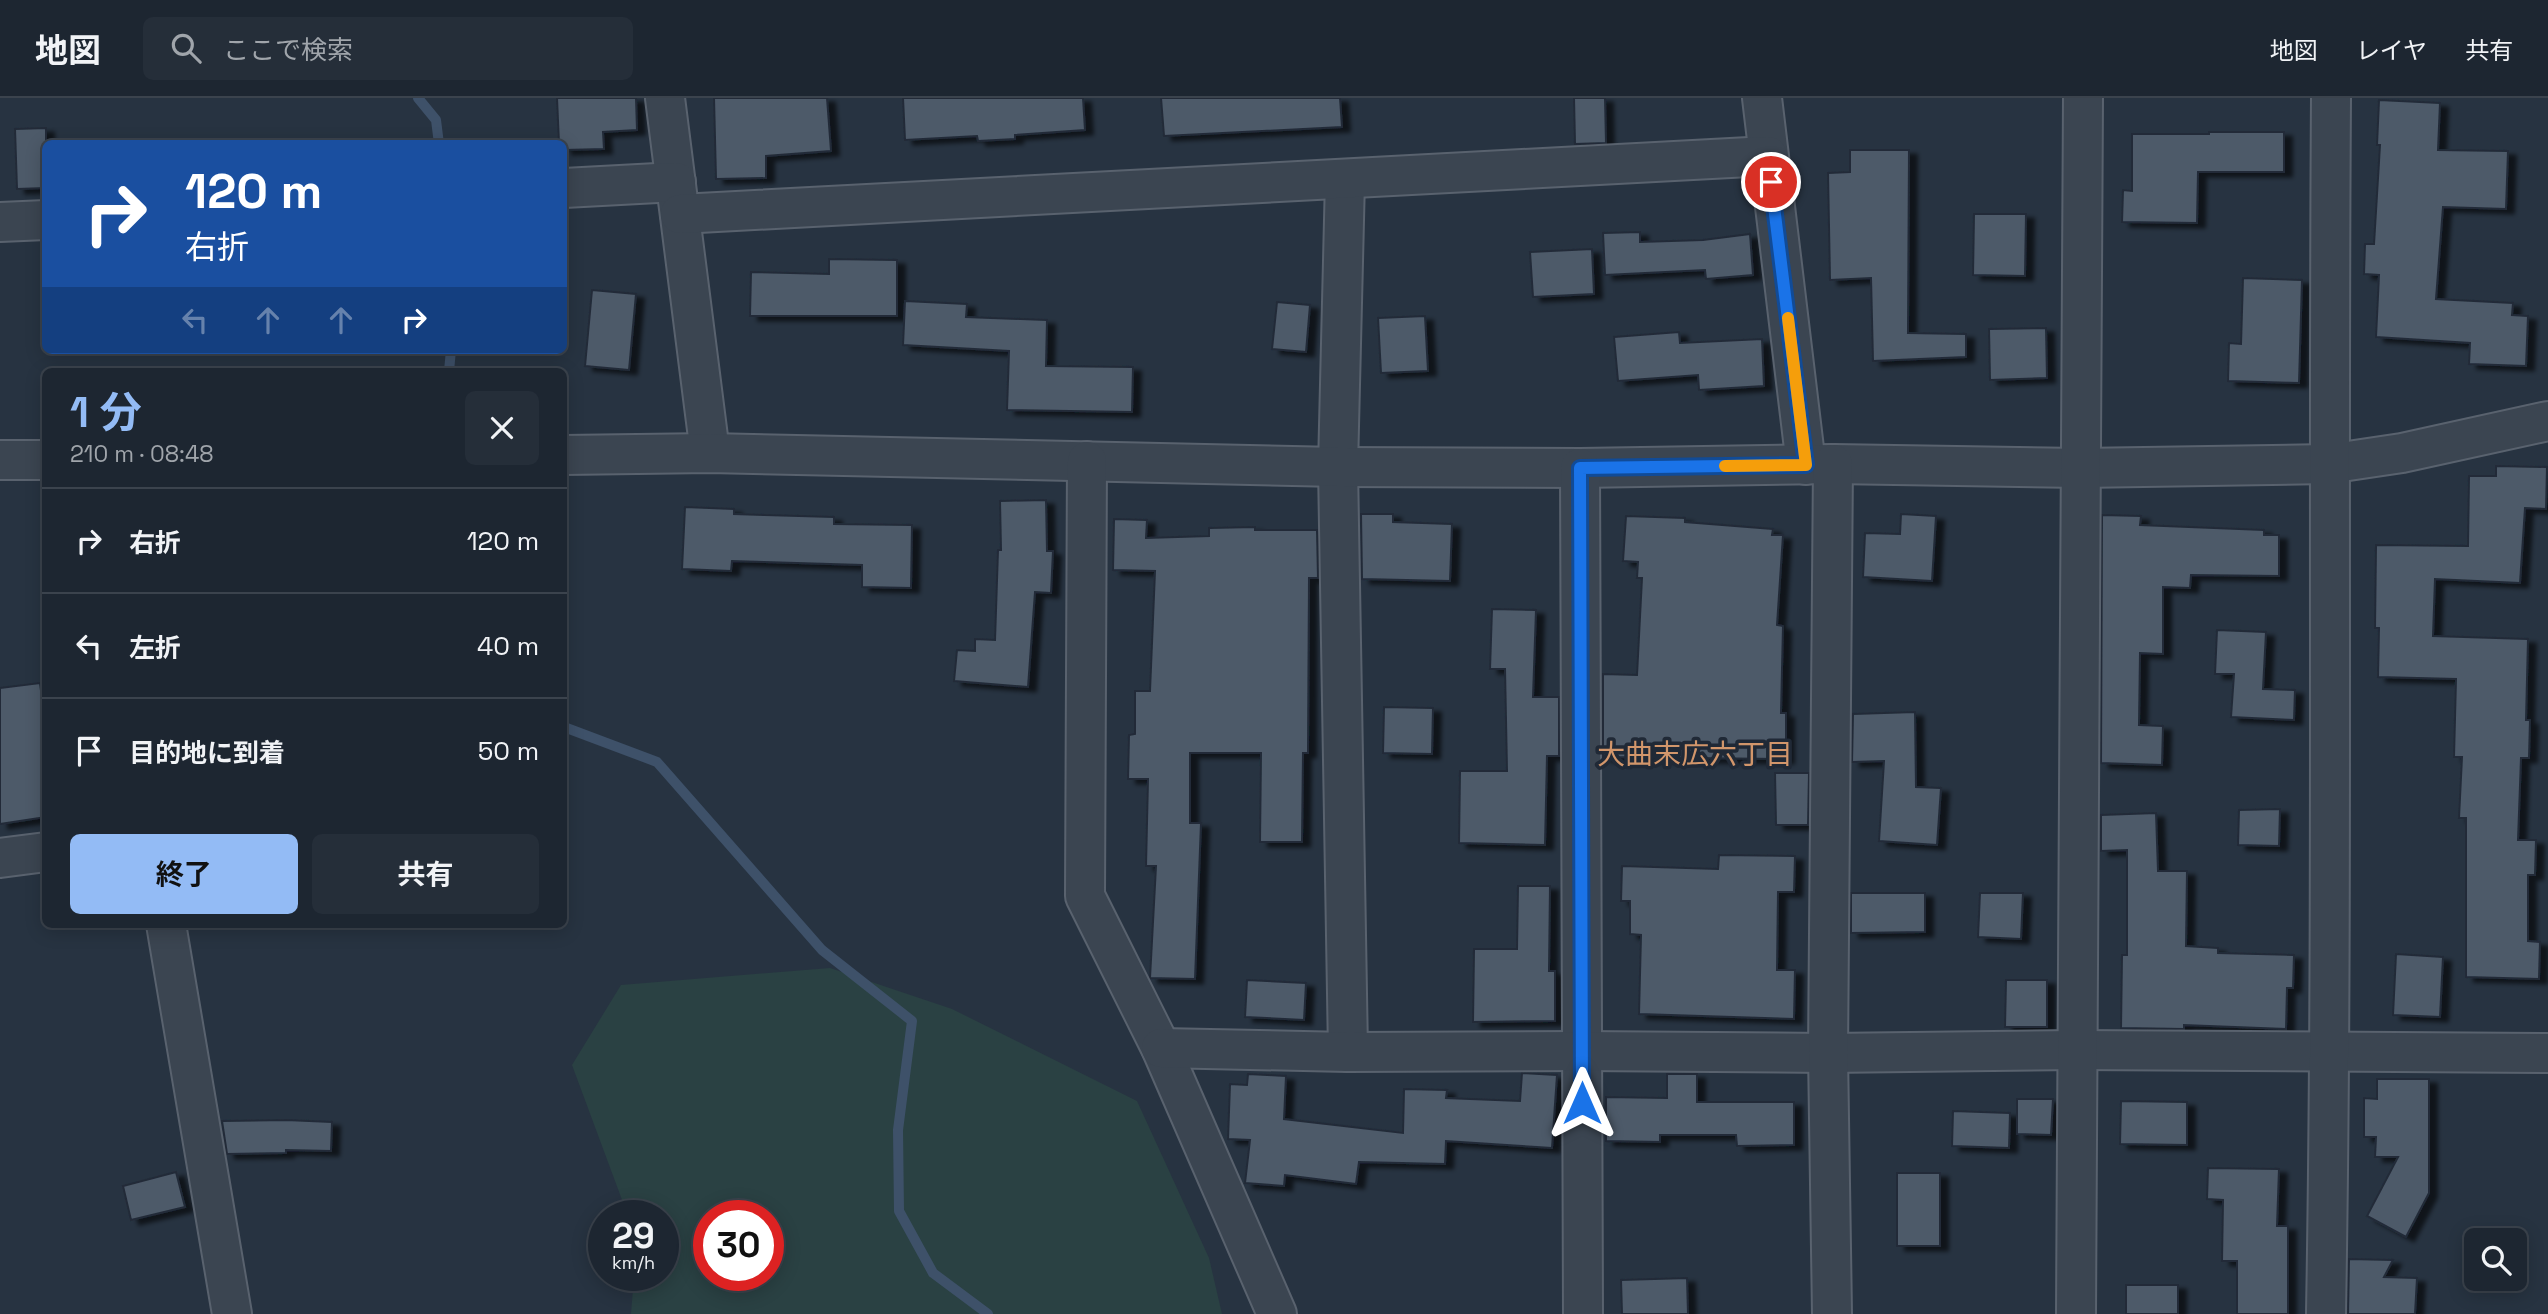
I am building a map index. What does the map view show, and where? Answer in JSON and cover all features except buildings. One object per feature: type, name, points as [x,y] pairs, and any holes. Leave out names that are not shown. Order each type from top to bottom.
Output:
[{"type":"street","points":[[665,98],[710,453]]},
{"type":"street","points":[[1762,98],[1768,156],[1819,464],[1832,1314]]},
{"type":"street","points":[[2076,1314],[2083,98]]},
{"type":"street","points":[[2326,1314],[2331,1053],[2328,464],[2331,98]]},
{"type":"street","points":[[567,188],[678,198],[1345,179],[1768,156]]},
{"type":"street","points":[[1345,179],[1338,467],[1348,1052]]},
{"type":"street","points":[[0,222],[42,220]]},
{"type":"street","points":[[567,455],[710,453],[1338,467],[1580,468],[1819,464],[2080,468],[2328,464],[2402,453],[2548,421]]},
{"type":"street","points":[[0,460],[42,460]]},
{"type":"street","points":[[1087,461],[1085,897],[1161,1048],[1277,1314]]},
{"type":"street","points":[[1580,468],[1583,1314]]},
{"type":"street","points":[[0,858],[42,853]]},
{"type":"street","points":[[167,928],[232,1314]]},
{"type":"street","points":[[1161,1048],[1348,1052],[1828,1053],[2076,1050],[2548,1053]]},
{"type":"green space","points":[[830,968],[952,1009],[1137,1101],[1209,1258],[1222,1314],[631,1314],[633,1291],[679,1291],[679,1200],[622,1200],[572,1065],[621,985]]},
{"type":"waterway","points":[[418,98],[436,120],[438,140]]},
{"type":"waterway","points":[[449,368],[451,354]]},
{"type":"waterway","points":[[567,728],[657,762],[822,950],[912,1021],[898,1130],[899,1211],[933,1273],[988,1314]]},
{"type":"slow traffic","points":[[1725,466],[1806,465],[1788,318]]},
{"type":"district","name":"大曲末広六丁目","points":[[1695,754]]},
{"type":"route","points":[[1582,1103],[1580,468],[1806,465],[1771,182]]}]
